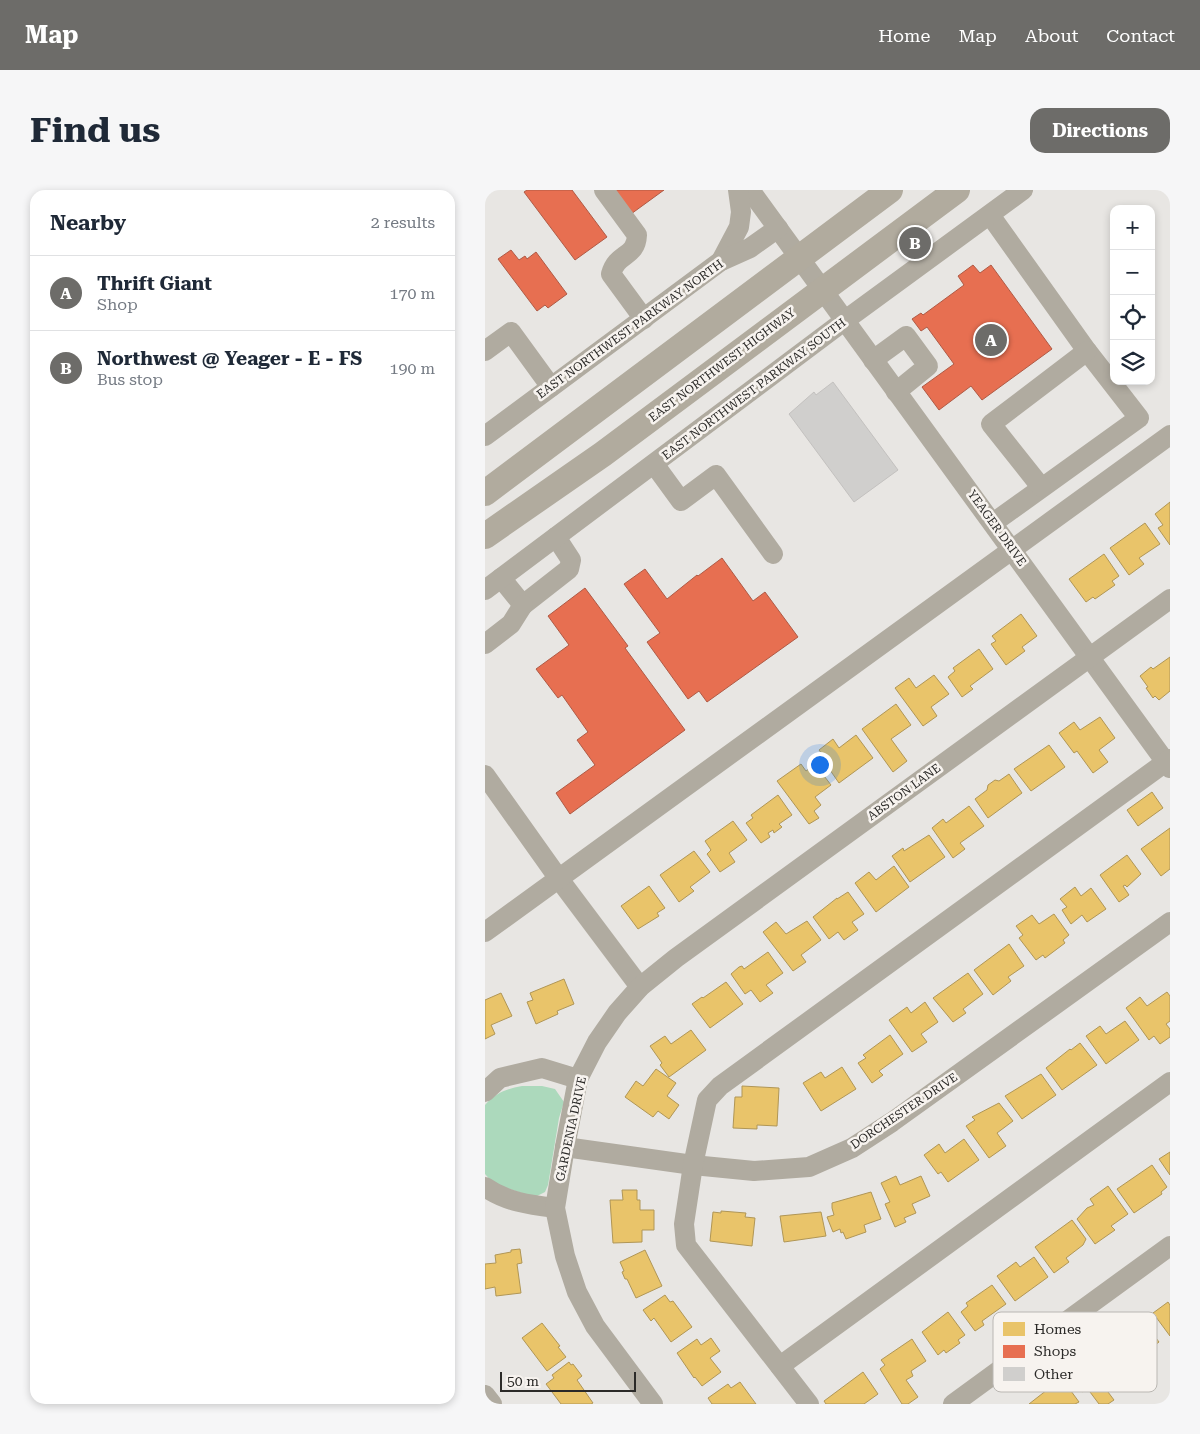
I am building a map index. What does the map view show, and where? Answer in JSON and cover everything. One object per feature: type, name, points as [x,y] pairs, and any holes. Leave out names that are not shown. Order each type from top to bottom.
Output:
[{"type":"main road","points":[[485,493],[890,190]]},
{"type":"main road","name":"EAST NORTHWEST HIGHWAY","points":[[485,536],[596,459],[957,190]]},
{"type":"street","points":[[604,190],[637,235],[637,244],[616,262],[611,274],[644,319]]},
{"type":"street","points":[[721,261],[739,226],[741,212],[738,190]]},
{"type":"street","name":"YEAGER DRIVE","points":[[750,190],[1169,763]]},
{"type":"street","name":"EAST NORTHWEST PARKWAY SOUTH","points":[[493,584],[844,321],[1023,190]]},
{"type":"street","points":[[990,215],[1087,350],[1139,418],[993,523]]},
{"type":"street","name":"EAST NORTHWEST PARKWAY NORTH","points":[[485,436],[721,261],[750,248],[778,228]]},
{"type":"street","points":[[485,351],[511,332],[551,387]]},
{"type":"street","points":[[873,360],[906,336],[928,366],[896,392]]},
{"type":"street","points":[[1041,487],[991,424],[1087,350]]},
{"type":"street","points":[[485,932],[1170,435]]},
{"type":"street","points":[[654,464],[681,501],[716,475],[773,554]]},
{"type":"street","points":[[485,644],[511,624],[523,605],[569,569],[571,560],[556,536]]},
{"type":"street","points":[[493,584],[523,605]]},
{"type":"street","name":"ABSTON LANE","points":[[640,987],[676,958],[1170,599]]},
{"type":"street","points":[[809,1404],[686,1245],[684,1224],[693,1165],[707,1100],[721,1086],[1169,763]]},
{"type":"street","points":[[485,775],[559,879],[640,987]]},
{"type":"street","name":"DORCHESTER DRIVE","points":[[565,1147],[693,1165],[754,1171],[809,1167],[852,1148],[892,1122],[1170,922]]},
{"type":"street","name":"GARDENIA DRIVE","points":[[640,987],[617,1013],[597,1042],[578,1080],[555,1208],[565,1256],[577,1292],[595,1326],[653,1404]]},
{"type":"street","points":[[485,1092],[500,1078],[542,1068],[578,1080]]},
{"type":"street","points":[[780,1366],[1170,1082]]},
{"type":"street","points":[[485,1187],[521,1203],[555,1208]]},
{"type":"street","points":[[1079,1312],[1170,1246]]},
{"type":"street","points":[[953,1404],[993,1375]]},
{"type":"street","points":[[485,1395],[492,1404]]},
{"type":"green space","points":[[522,1086],[542,1086],[555,1089],[564,1102],[559,1118],[548,1185],[545,1192],[537,1196],[531,1196],[494,1184],[485,1174],[485,1105],[502,1092]]},
{"type":"building: Homes","points":[[1170,502],[1170,545],[1158,528],[1163,525],[1155,514]]},
{"type":"building: Homes","points":[[1145,523],[1160,544],[1139,558],[1144,564],[1129,575],[1110,548]]},
{"type":"building: Homes","points":[[1104,554],[1119,576],[1112,581],[1115,585],[1095,599],[1093,597],[1086,602],[1069,579]]},
{"type":"building: Homes","points":[[1021,614],[1037,636],[1022,647],[1025,651],[1006,665],[991,644],[996,641],[992,636]]},
{"type":"building: Homes","points":[[979,649],[993,669],[970,686],[973,689],[962,697],[948,677],[955,671],[953,668]]},
{"type":"building: Homes","points":[[1170,657],[1170,691],[1159,700],[1155,696],[1153,698],[1140,676],[1151,667],[1153,669]]},
{"type":"building: Homes","points":[[934,675],[949,694],[931,707],[937,716],[923,726],[895,688],[909,678],[916,688]]},
{"type":"building: Homes","points":[[896,704],[911,725],[891,739],[907,761],[893,772],[862,729]]},
{"type":"building: Homes","points":[[1100,717],[1115,738],[1099,750],[1108,762],[1093,773],[1077,751],[1074,753],[1059,733],[1074,722],[1080,730]]},
{"type":"building: Homes","points":[[856,735],[873,758],[839,783],[823,760],[825,758],[819,750],[833,739],[839,748]]},
{"type":"building: Homes","points":[[1049,745],[1065,767],[1031,791],[1014,769]]},
{"type":"building: Homes","points":[[801,764],[806,771],[815,764],[831,785],[815,797],[821,805],[814,811],[819,818],[809,824],[777,781]]},
{"type":"building: Homes","points":[[1009,774],[1022,793],[988,818],[975,799],[987,790],[988,785],[995,780],[999,781]]},
{"type":"building: Homes","points":[[1152,792],[1163,808],[1138,826],[1127,810]]},
{"type":"building: Homes","points":[[778,795],[792,815],[779,824],[782,827],[774,833],[773,830],[768,833],[770,837],[761,843],[746,823],[753,818],[751,815]]},
{"type":"building: Homes","points":[[969,806],[984,826],[960,843],[965,849],[953,858],[932,828],[943,819],[946,823]]},
{"type":"building: Homes","points":[[733,821],[747,840],[729,853],[735,862],[720,872],[707,854],[711,850],[705,841]]},
{"type":"building: Homes","points":[[1170,828],[1170,869],[1161,876],[1141,849]]},
{"type":"building: Homes","points":[[929,835],[945,857],[910,882],[892,856],[903,848],[904,851]]},
{"type":"building: Homes","points":[[694,851],[710,872],[690,887],[694,891],[679,902],[660,875]]},
{"type":"building: Homes","points":[[1127,855],[1141,874],[1127,887],[1123,886],[1129,895],[1119,902],[1100,875]]},
{"type":"building: Homes","points":[[894,866],[909,887],[876,912],[855,883],[869,872],[876,880]]},
{"type":"building: Homes","points":[[649,886],[665,908],[657,913],[659,916],[638,929],[621,906]]},
{"type":"building: Homes","points":[[1075,887],[1081,896],[1091,888],[1106,909],[1087,922],[1082,915],[1071,924],[1062,910],[1067,907],[1060,899]]},
{"type":"building: Homes","points":[[848,892],[864,914],[852,922],[858,930],[844,940],[838,932],[829,939],[813,917],[837,898]]},
{"type":"building: Homes","points":[[1054,914],[1069,935],[1063,940],[1065,943],[1045,958],[1043,955],[1036,960],[1019,938],[1023,935],[1016,926],[1032,915],[1039,924]]},
{"type":"building: Homes","points":[[807,921],[821,940],[801,955],[806,962],[793,971],[763,932],[776,922],[786,934]]},
{"type":"building: Homes","points":[[1009,944],[1024,966],[1008,977],[1011,981],[993,995],[974,970]]},
{"type":"building: Homes","points":[[768,952],[783,973],[766,985],[773,993],[760,1002],[751,990],[745,994],[731,974],[739,967],[742,966],[744,969]]},
{"type":"building: Homes","points":[[968,973],[983,994],[963,1009],[966,1013],[953,1022],[933,998]]},
{"type":"building: Homes","points":[[564,979],[574,1004],[557,1011],[558,1014],[536,1024],[527,1002],[533,1000],[530,993]]},
{"type":"building: Homes","points":[[726,982],[743,1004],[710,1028],[692,1004]]},
{"type":"building: Homes","points":[[1167,992],[1170,996],[1170,1021],[1166,1024],[1170,1029],[1170,1037],[1160,1044],[1154,1036],[1149,1040],[1126,1008],[1140,997],[1147,1006]]},
{"type":"building: Homes","points":[[501,993],[512,1016],[491,1025],[495,1034],[485,1039],[485,1000]]},
{"type":"building: Homes","points":[[925,1002],[938,1022],[921,1034],[927,1042],[912,1052],[889,1020],[907,1007],[911,1013]]},
{"type":"building: Homes","points":[[1125,1021],[1139,1040],[1106,1064],[1086,1036],[1100,1026],[1106,1034]]},
{"type":"building: Homes","points":[[691,1030],[706,1050],[669,1077],[650,1046],[665,1036],[671,1044]]},
{"type":"building: Homes","points":[[890,1035],[903,1054],[879,1071],[883,1075],[872,1083],[858,1063],[866,1058],[863,1055]]},
{"type":"building: Homes","points":[[1080,1043],[1097,1065],[1062,1090],[1046,1068]]},
{"type":"building: Homes","points":[[842,1067],[856,1089],[821,1111],[803,1083],[821,1072],[825,1078]]},
{"type":"building: Homes","points":[[656,1069],[676,1083],[667,1096],[679,1105],[669,1119],[658,1111],[653,1117],[625,1097],[636,1081],[643,1086]]},
{"type":"building: Homes","points":[[1041,1074],[1056,1095],[1022,1119],[1005,1096]]},
{"type":"building: Homes","points":[[742,1086],[779,1088],[777,1126],[757,1125],[757,1129],[733,1128],[735,1097],[742,1097]]},
{"type":"building: Homes","points":[[999,1103],[1013,1121],[997,1133],[1006,1146],[989,1158],[966,1126],[975,1120],[972,1117]]},
{"type":"building: Homes","points":[[964,1139],[979,1160],[948,1182],[941,1172],[938,1174],[924,1155],[939,1144],[945,1153]]},
{"type":"building: Homes","points":[[1170,1152],[1170,1175],[1159,1159]]},
{"type":"building: Homes","points":[[1152,1165],[1167,1187],[1161,1192],[1162,1194],[1134,1213],[1117,1189]]},
{"type":"building: Homes","points":[[896,1176],[900,1185],[921,1176],[930,1196],[912,1204],[916,1213],[904,1218],[906,1222],[895,1227],[885,1204],[890,1202],[881,1183]]},
{"type":"building: Homes","points":[[1108,1186],[1128,1214],[1111,1226],[1115,1230],[1095,1244],[1077,1219],[1087,1208],[1094,1205],[1090,1199]]},
{"type":"building: Homes","points":[[622,1190],[637,1190],[640,1210],[654,1210],[654,1230],[642,1230],[642,1242],[613,1243],[610,1200],[623,1200]]},
{"type":"building: Homes","points":[[871,1192],[881,1219],[864,1225],[866,1232],[846,1239],[840,1229],[833,1232],[827,1217],[834,1215],[832,1203]]},
{"type":"building: Homes","points":[[721,1211],[746,1213],[745,1217],[755,1218],[752,1246],[710,1241],[713,1212],[721,1213]]},
{"type":"building: Homes","points":[[821,1212],[826,1236],[784,1242],[780,1216]]},
{"type":"building: Homes","points":[[1072,1220],[1086,1239],[1083,1245],[1066,1258],[1069,1262],[1054,1273],[1035,1247]]},
{"type":"building: Homes","points":[[520,1249],[522,1263],[517,1264],[521,1293],[496,1296],[495,1287],[485,1289],[485,1264],[496,1263],[495,1255]]},
{"type":"building: Homes","points":[[645,1250],[662,1286],[636,1298],[627,1279],[625,1279],[620,1262]]},
{"type":"building: Homes","points":[[1034,1257],[1048,1277],[1015,1301],[997,1276],[1016,1262],[1020,1267]]},
{"type":"building: Homes","points":[[992,1285],[1006,1304],[982,1321],[984,1325],[975,1331],[961,1312],[968,1306],[966,1303]]},
{"type":"building: Homes","points":[[665,1295],[670,1302],[673,1301],[692,1327],[671,1342],[654,1318],[651,1321],[643,1310]]},
{"type":"building: Homes","points":[[1168,1302],[1170,1305],[1170,1336],[1157,1318],[1157,1312],[1154,1312]]},
{"type":"building: Homes","points":[[948,1312],[965,1335],[958,1340],[960,1343],[946,1353],[944,1350],[938,1355],[922,1332]]},
{"type":"building: Homes","points":[[542,1323],[566,1357],[547,1371],[522,1338]]},
{"type":"building: Homes","points":[[711,1338],[720,1351],[710,1358],[721,1372],[702,1386],[694,1378],[677,1353],[697,1339],[701,1345]]},
{"type":"building: Homes","points":[[912,1339],[926,1361],[911,1371],[913,1376],[906,1380],[918,1397],[908,1404],[902,1404],[880,1369],[885,1365],[881,1360]]},
{"type":"building: Homes","points":[[569,1362],[571,1365],[573,1364],[582,1376],[577,1380],[593,1403],[561,1404],[546,1384],[554,1378],[552,1375]]},
{"type":"building: Homes","points":[[863,1372],[878,1394],[864,1404],[826,1404],[824,1401]]},
{"type":"building: Homes","points":[[740,1382],[756,1404],[712,1404],[708,1398],[728,1384],[731,1388]]},
{"type":"building: Homes","points":[[1044,1392],[1072,1392],[1079,1402],[1075,1404],[1029,1404]]},
{"type":"building: Homes","points":[[1090,1392],[1108,1392],[1114,1400],[1108,1404],[1099,1404]]},
{"type":"building: Shops","points":[[527,190],[572,190],[607,237],[575,260],[524,192]]},
{"type":"building: Shops","points":[[613,190],[664,190],[631,214]]},
{"type":"building: Shops","points":[[511,250],[519,260],[525,256],[527,259],[536,252],[567,294],[548,308],[545,305],[537,311],[498,259]]},
{"type":"building: Shops","points":[[973,265],[980,273],[991,265],[1052,349],[982,400],[971,386],[939,410],[922,387],[954,364],[927,327],[921,331],[912,319],[921,313],[923,315],[964,285],[958,276]]},
{"type":"building: Shops","points":[[722,558],[753,601],[765,592],[798,637],[707,702],[699,691],[688,699],[647,642],[660,633],[624,584],[645,569],[667,599]]},
{"type":"building: Shops","points":[[585,588],[628,646],[625,648],[685,730],[570,814],[556,793],[595,765],[577,740],[588,732],[562,695],[558,698],[536,669],[569,645],[548,616]]},
{"type":"building: Other","points":[[833,382],[898,470],[854,502],[789,414],[814,392],[816,395]]},
{"type":"place","name":"Northwest @ Yeager - E - FS","points":[[915,243]]},
{"type":"place","name":"Thrift Giant","points":[[991,340]]}]
